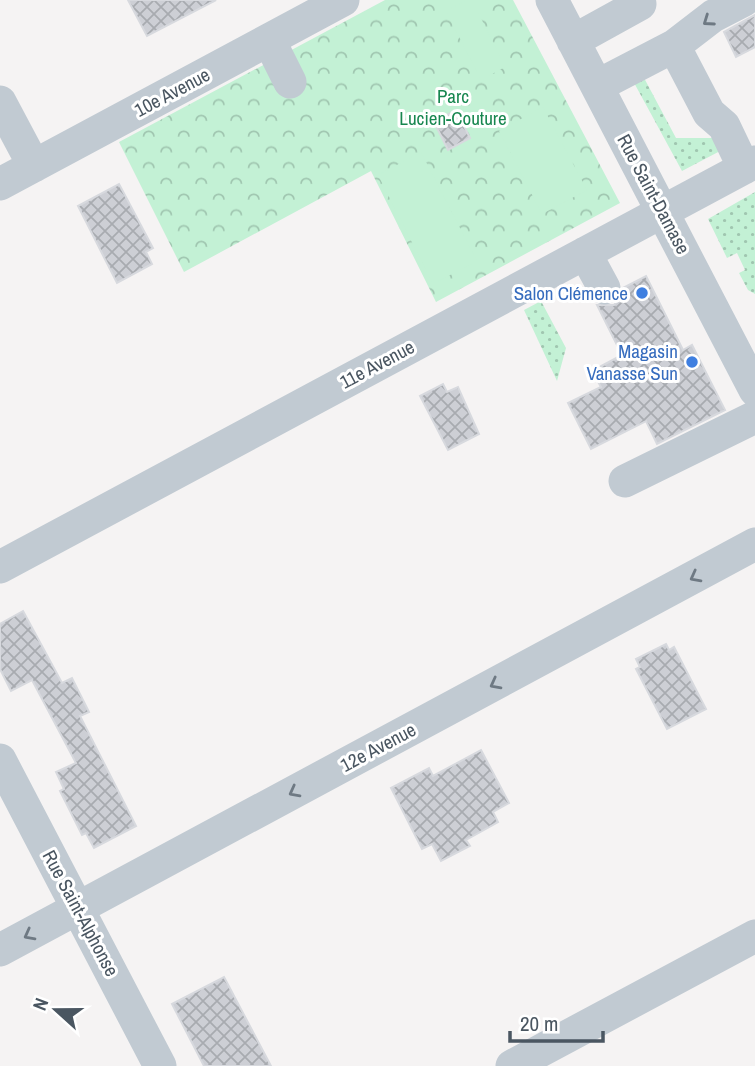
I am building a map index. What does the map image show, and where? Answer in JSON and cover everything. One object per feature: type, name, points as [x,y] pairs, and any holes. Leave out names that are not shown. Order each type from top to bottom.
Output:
[{"type":"street","name":"10e Avenue","points":[[0,184],[343,0]]},
{"type":"street","name":"Rue Saint-Damase","points":[[552,0],[663,211],[751,369]]},
{"type":"street","points":[[597,86],[674,46],[713,16],[744,0]]},
{"type":"street","points":[[573,41],[640,4]]},
{"type":"street","points":[[269,40],[290,82]]},
{"type":"street","points":[[674,46],[709,113],[724,126],[750,165]]},
{"type":"street","points":[[0,102],[34,166]]},
{"type":"street","name":"11e Avenue","points":[[0,567],[750,165]]},
{"type":"street","points":[[585,253],[604,288]]},
{"type":"street","points":[[625,481],[755,416]]},
{"type":"street","name":"12e Avenue","points":[[0,950],[755,544]]},
{"type":"street","name":"Rue Saint-Alphonse","points":[[0,760],[160,1066]]},
{"type":"street","points":[[512,1066],[755,936]]},
{"type":"green space","name":"Parc Lucien-Couture","points":[[385,0],[513,0],[620,203],[436,302],[371,171],[184,272],[119,142]]},
{"type":"green space","points":[[472,0],[505,67],[481,80],[446,11]]},
{"type":"green space","points":[[643,76],[676,138],[714,138],[722,150],[682,171],[632,79]]},
{"type":"green space","points":[[543,107],[587,190],[542,214],[499,131]]},
{"type":"green space","points":[[421,152],[477,261],[433,284],[378,175]]},
{"type":"green space","points":[[755,192],[755,294],[748,290],[739,273],[745,270],[737,253],[727,258],[708,219]]},
{"type":"green space","points":[[541,301],[566,348],[557,381],[524,310]]},
{"type":"building","points":[[128,0],[216,0],[147,36]]},
{"type":"building","points":[[755,15],[755,47],[736,57],[724,32]]},
{"type":"building","points":[[456,110],[470,138],[448,150],[434,122]]},
{"type":"building","points":[[119,184],[153,248],[146,252],[152,264],[117,283],[78,206]]},
{"type":"building","points":[[646,276],[683,350],[692,345],[725,410],[657,444],[646,421],[591,449],[568,403],[601,387],[592,371],[622,355],[597,305],[614,305],[621,297],[623,288]]},
{"type":"building","points":[[443,384],[447,392],[458,387],[479,434],[448,450],[420,396]]},
{"type":"building","points":[[23,611],[62,683],[72,678],[89,712],[80,716],[136,826],[94,848],[86,833],[82,835],[60,791],[64,789],[56,772],[76,763],[32,680],[11,691],[0,669],[0,624]]},
{"type":"building","points":[[666,644],[669,650],[674,647],[706,709],[667,729],[636,669],[640,667],[636,659]]},
{"type":"building","points":[[481,750],[509,803],[493,812],[498,822],[466,840],[470,846],[441,861],[432,844],[422,849],[391,788],[429,768],[433,776]]},
{"type":"building","points":[[224,977],[271,1066],[204,1066],[172,1004]]},
{"type":"place","name":"Salon Clémence","points":[[642,293]]},
{"type":"place","name":"Magasin Vanasse Sun","points":[[692,362]]}]
